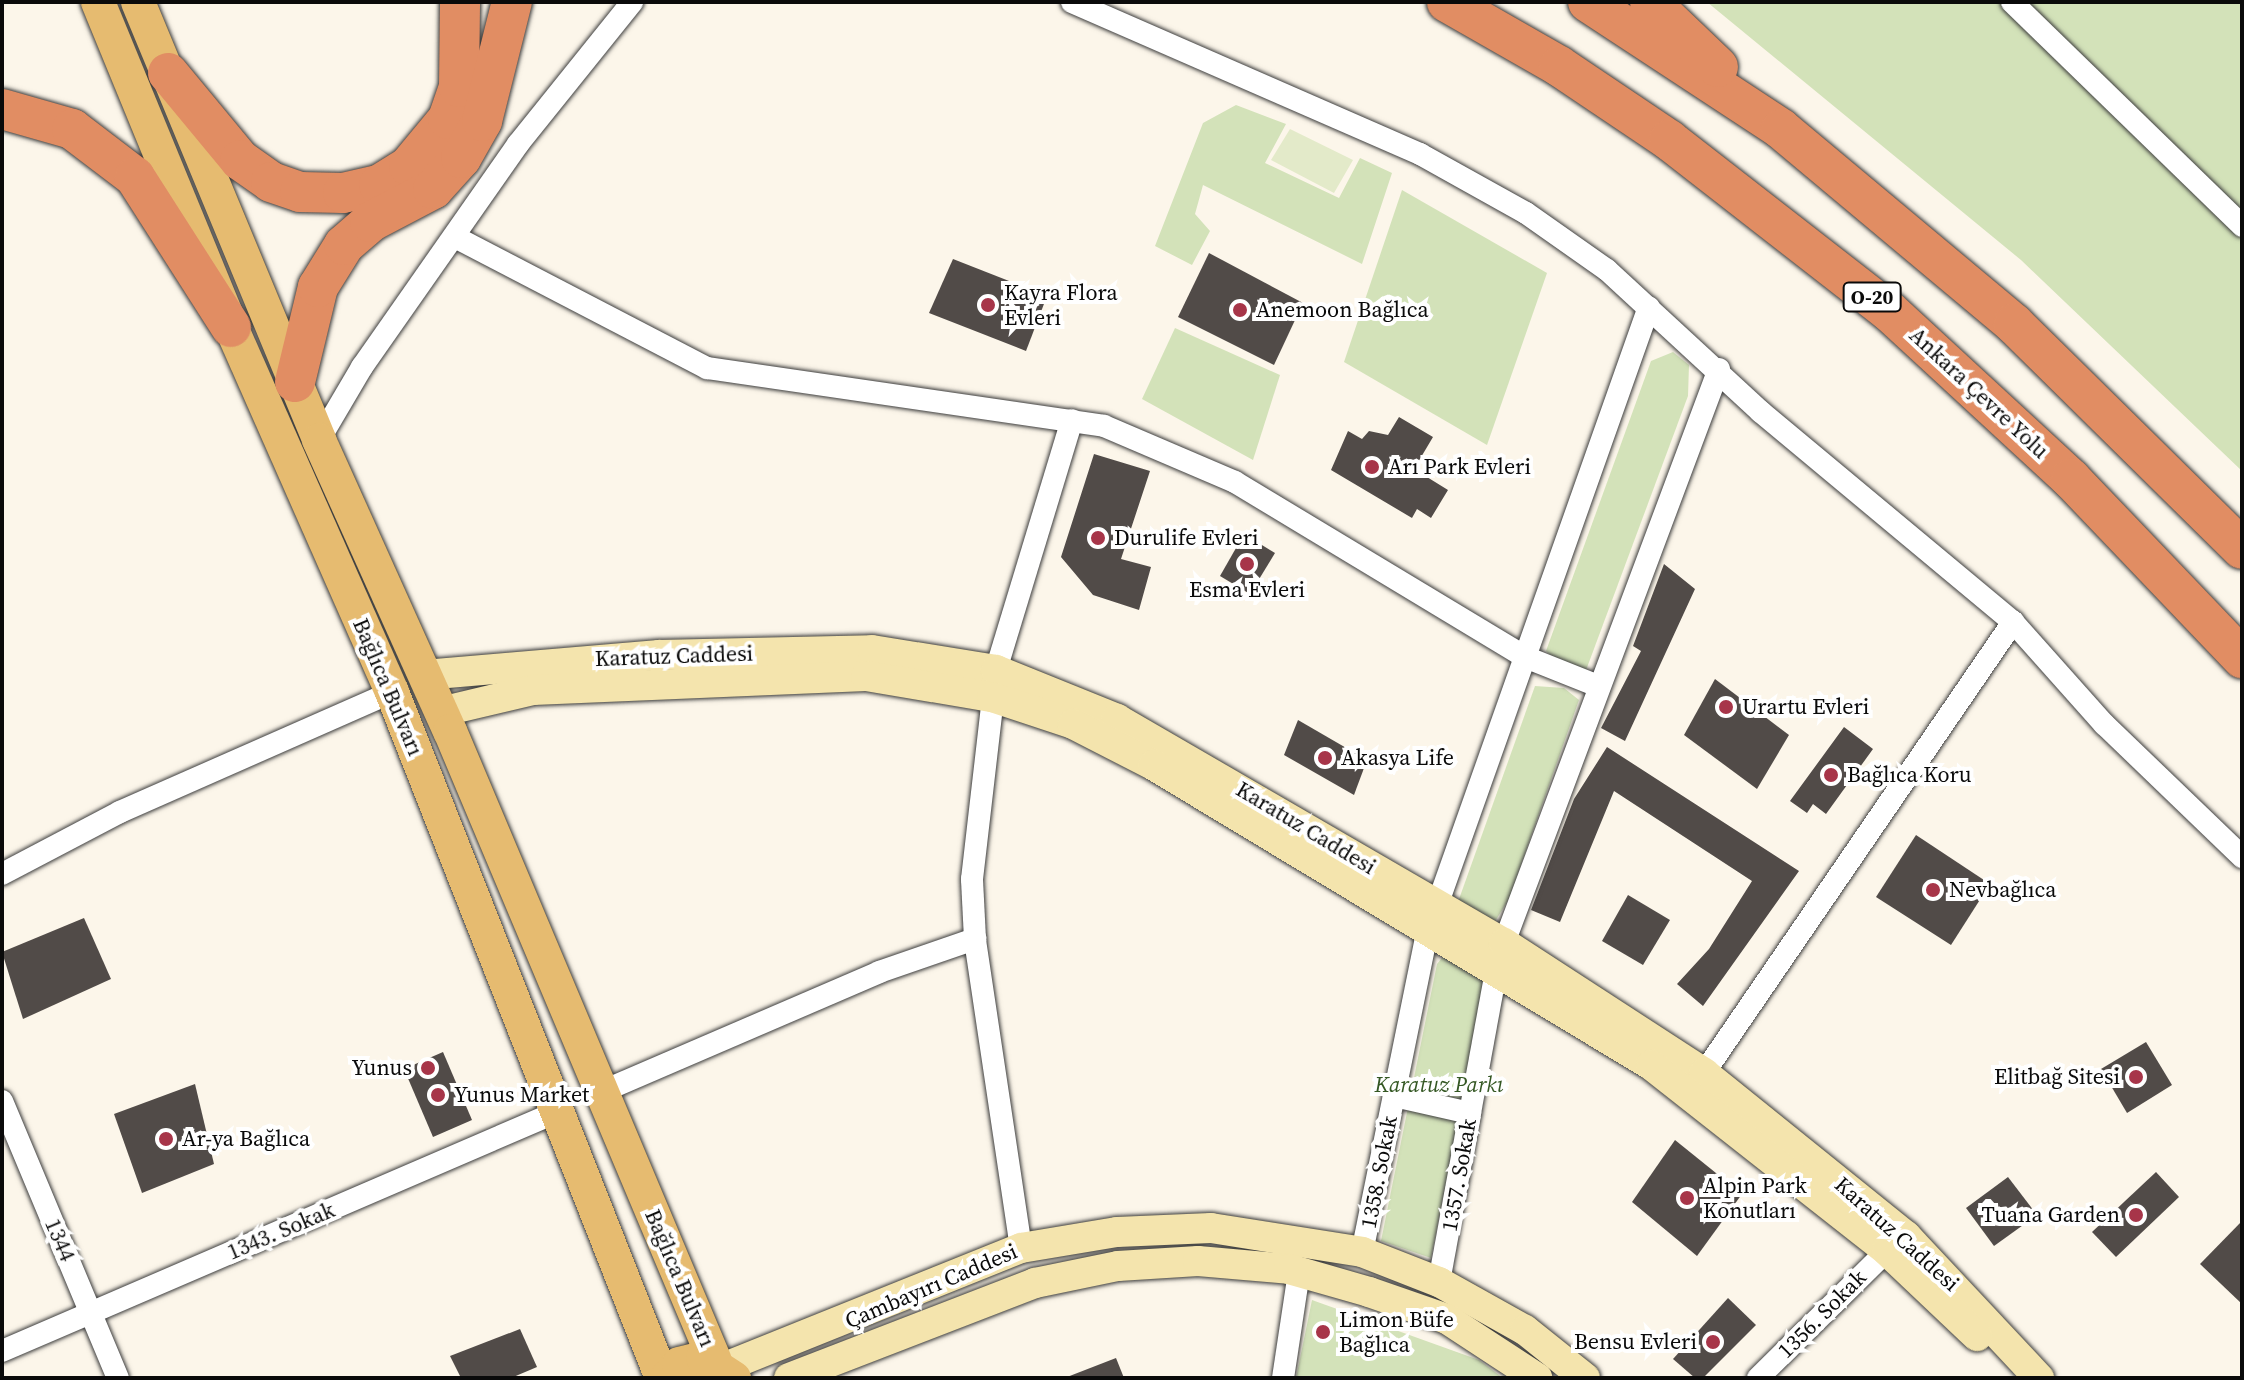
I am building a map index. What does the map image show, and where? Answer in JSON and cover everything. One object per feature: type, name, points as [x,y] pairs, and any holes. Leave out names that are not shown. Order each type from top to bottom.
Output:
[{"type":"highway","points":[[168,73],[240,160],[271,182],[300,192],[343,193],[379,185],[425,150],[448,119],[459,87],[460,2]]},
{"type":"highway","points":[[295,382],[318,287],[344,245],[370,222],[433,189],[461,158],[482,121],[512,2]]},
{"type":"highway","name":"Ankara Çevre Yolu","points":[[1447,2],[1559,66],[1669,140],[1889,311],[2082,489],[2242,658]]},
{"type":"highway","points":[[1588,2],[1781,129]]},
{"type":"highway","points":[[1650,2],[1781,129],[2014,324],[2242,549]]},
{"type":"highway","points":[[2,109],[72,129],[135,177],[231,327]]},
{"type":"main road","name":"Bağlıca Bulvarı","points":[[98,2],[231,327],[392,692],[664,1378]]},
{"type":"main road","name":"Bağlıca Bulvarı","points":[[138,2],[319,440],[424,675],[601,1092],[725,1368]]},
{"type":"main road","points":[[664,1378],[690,1359],[725,1368]]},
{"type":"street","points":[[319,440],[362,367],[457,238],[518,144],[632,2]]},
{"type":"street","points":[[1072,2],[1420,154],[1526,213],[1649,307],[2013,622],[2104,724],[2242,857]]},
{"type":"street","points":[[2012,2],[2242,226]]},
{"type":"street","points":[[457,238],[707,368],[1104,426],[1235,482],[1525,657],[1598,686]]},
{"type":"street","name":"1358. Sokak","points":[[1362,1252],[1433,920],[1649,307]]},
{"type":"street","points":[[1504,943],[1719,369]]},
{"type":"street","points":[[1021,1248],[975,939],[977,807],[994,683],[1072,420]]},
{"type":"street","points":[[1704,1073],[2013,622]]},
{"type":"street","name":"Karatuz Caddesi","points":[[424,675],[659,655],[872,650],[1117,719],[1433,920],[1496,972],[1651,1065],[1887,1251],[2012,1378]]},
{"type":"street","name":"Karatuz Caddesi","points":[[440,712],[533,690],[850,676],[934,683],[994,683]]},
{"type":"street","points":[[2,874],[120,812],[392,692]]},
{"type":"street","name":"Karatuz Caddesi","points":[[1433,920],[1504,943],[1704,1073],[1906,1236],[2039,1378]]},
{"type":"street","points":[[601,1092],[879,972],[975,939]]},
{"type":"street","name":"1357. Sokak","points":[[1439,1282],[1496,972]]},
{"type":"street","points":[[1394,1096],[1470,1113]]},
{"type":"street","name":"1344","points":[[2,1101],[118,1378]]},
{"type":"street","name":"1343. Sokak","points":[[2,1351],[559,1111]]},
{"type":"street","name":"Çambayırı Caddesi","points":[[725,1368],[1021,1248],[1117,1232],[1211,1228],[1362,1252],[1439,1282],[1525,1330],[1585,1378]]},
{"type":"street","name":"1356. Sokak","points":[[1758,1378],[1887,1251]]},
{"type":"street","name":"Çambayırı Caddesi","points":[[789,1378],[1077,1272],[1198,1261],[1299,1272],[1447,1319],[1537,1378]]},
{"type":"street","points":[[1283,1378],[1299,1272]]},
{"type":"green space","points":[[1707,2],[2242,2],[2242,471],[2021,260]]},
{"type":"green space","points":[[1236,105],[1286,124],[1265,163],[1339,198],[1360,158],[1392,173],[1362,264],[1203,185],[1195,214],[1210,231],[1192,265],[1155,246],[1203,123]]},
{"type":"green space","points":[[1290,129],[1353,160],[1334,193],[1271,160]]},
{"type":"green space","points":[[1402,190],[1547,273],[1487,445],[1344,362]]},
{"type":"green space","points":[[1175,328],[1280,375],[1253,460],[1142,399]]},
{"type":"green space","points":[[1673,352],[1689,365],[1688,396],[1585,673],[1561,666],[1546,651],[1651,361]]},
{"type":"green space","points":[[1535,686],[1564,688],[1579,700],[1509,899],[1494,923],[1458,902]]},
{"type":"green space","name":"Karatuz Parkı","points":[[1446,953],[1483,972],[1485,988],[1431,1258],[1381,1241],[1437,964]]},
{"type":"green space","points":[[1312,1300],[1479,1360],[1503,1378],[1296,1378]]},
{"type":"building","name":"Anemoon Bağlıca","points":[[1209,253],[1303,303],[1274,365],[1178,317]]},
{"type":"building","name":"Kayra Flora Evleri","points":[[953,259],[1047,296],[1026,351],[929,313]]},
{"type":"building","name":"Arı Park Evleri","points":[[1399,417],[1433,437],[1414,469],[1448,490],[1431,518],[1417,509],[1412,518],[1331,470],[1348,431],[1362,439],[1369,431],[1388,435]]},
{"type":"building","name":"Durulife Evleri","points":[[1094,454],[1150,471],[1121,559],[1151,567],[1139,610],[1093,595],[1061,557]]},
{"type":"building","name":"Esma Evleri","points":[[1244,534],[1275,553],[1250,594],[1220,576]]},
{"type":"building","points":[[1664,564],[1695,589],[1625,741],[1601,728],[1641,651],[1633,646]]},
{"type":"building","name":"Urartu Evleri","points":[[1715,679],[1789,735],[1757,789],[1684,735]]},
{"type":"building","name":"Akasya Life","points":[[1298,720],[1367,760],[1354,795],[1284,755]]},
{"type":"building","name":"Bağlıca Koru","points":[[1844,727],[1873,749],[1826,814],[1813,804],[1807,813],[1790,801]]},
{"type":"building","points":[[1607,747],[1799,871],[1703,1006],[1677,984],[1709,949],[1752,881],[1614,791],[1560,922],[1531,910],[1574,799]]},
{"type":"building","name":"Nevbağlıca","points":[[1916,835],[1990,884],[1951,945],[1876,897]]},
{"type":"building","points":[[1628,895],[1670,920],[1643,965],[1602,941]]},
{"type":"building","points":[[84,918],[111,979],[23,1019],[2,952]]},
{"type":"building","name":"Elitbağ Sitesi","points":[[2146,1042],[2172,1085],[2127,1113],[2101,1069]]},
{"type":"building","name":"Yunus Market","points":[[443,1052],[472,1120],[433,1137],[404,1069]]},
{"type":"building","name":"Ar-ya Bağlıca","points":[[195,1084],[214,1164],[142,1193],[114,1114]]},
{"type":"building","name":"Alpin Park Konutları","points":[[1675,1140],[1742,1194],[1697,1256],[1632,1202]]},
{"type":"building","name":"Tuana Garden","points":[[2156,1172],[2179,1197],[2116,1257],[2092,1232]]},
{"type":"building","points":[[2008,1177],[2037,1215],[1994,1246],[1966,1208]]},
{"type":"building","points":[[2242,1221],[2242,1304],[2200,1264]]},
{"type":"building","name":"Bensu Evleri","points":[[1728,1298],[1756,1325],[1703,1378],[1695,1378],[1673,1359]]},
{"type":"building","points":[[520,1329],[537,1367],[511,1378],[461,1378],[450,1356]]},
{"type":"building","points":[[1116,1358],[1124,1378],[1067,1378],[1067,1377]]},
{"type":"place","name":"Kayra Flora Evleri","points":[[988,305]]},
{"type":"place","name":"Anemoon Bağlıca","points":[[1240,310]]},
{"type":"place","name":"Arı Park Evleri","points":[[1372,467]]},
{"type":"place","name":"Durulife Evleri","points":[[1098,538]]},
{"type":"place","name":"Esma Evleri","points":[[1247,564]]},
{"type":"place","name":"Urartu Evleri","points":[[1726,707]]},
{"type":"place","name":"Akasya Life","points":[[1325,758]]},
{"type":"place","name":"Bağlıca Koru","points":[[1831,775]]},
{"type":"place","name":"Nevbağlıca","points":[[1933,890]]},
{"type":"place","name":"Yunus","points":[[428,1068]]},
{"type":"place","name":"Elitbağ Sitesi","points":[[2136,1077]]},
{"type":"place","name":"Yunus Market","points":[[438,1095]]},
{"type":"place","name":"Ar-ya Bağlıca","points":[[166,1139]]},
{"type":"place","name":"Alpin Park Konutları","points":[[1687,1198]]},
{"type":"place","name":"Tuana Garden","points":[[2136,1215]]},
{"type":"place","name":"Limon Büfe Bağlıca","points":[[1323,1332]]},
{"type":"place","name":"Bensu Evleri","points":[[1713,1342]]}]
